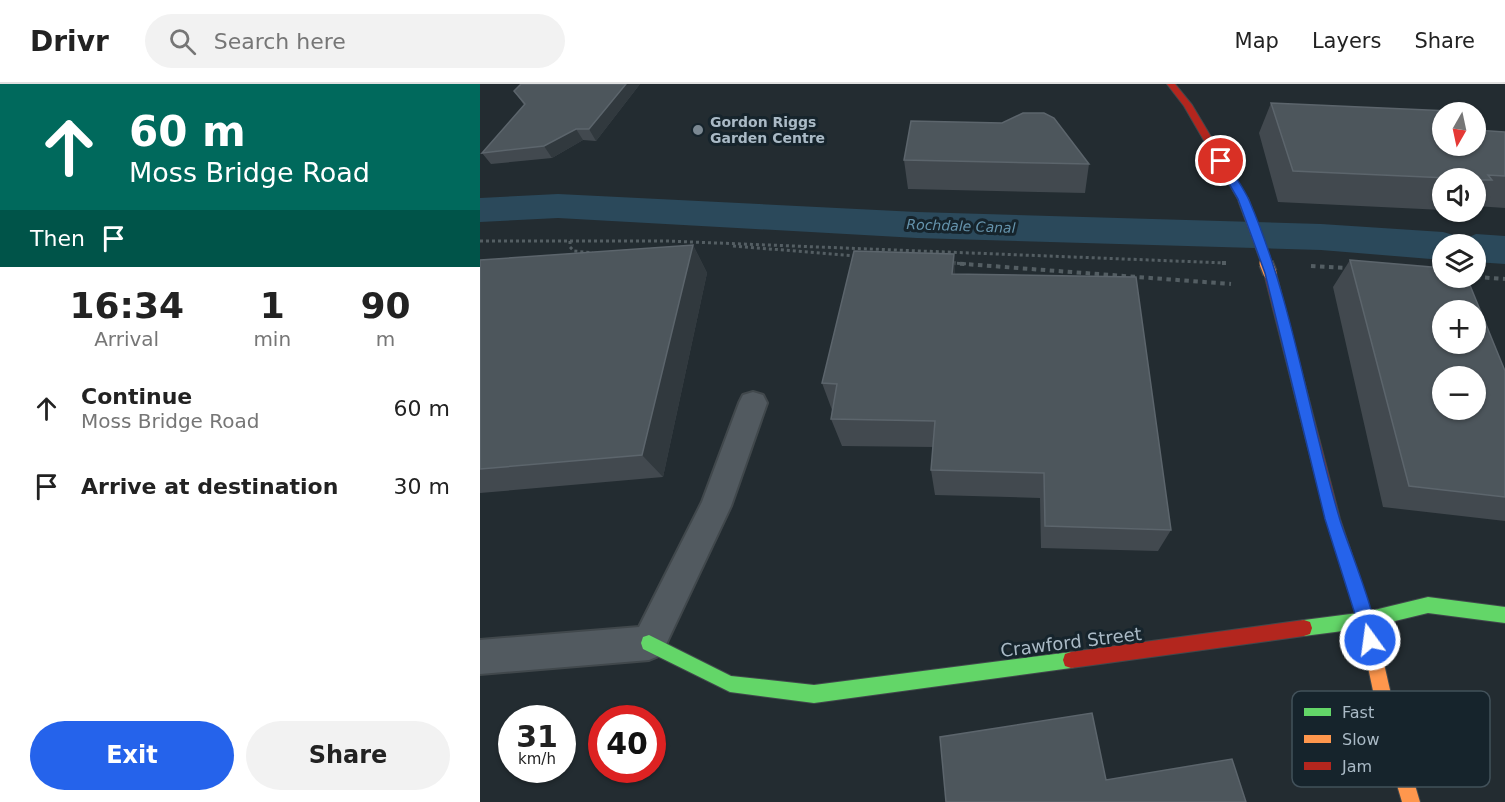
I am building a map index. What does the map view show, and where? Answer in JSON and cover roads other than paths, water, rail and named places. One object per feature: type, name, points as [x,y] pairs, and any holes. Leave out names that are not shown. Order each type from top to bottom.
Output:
[{"type":"street","points":[[1171,84],[1188,105],[1243,199],[1272,280],[1333,519],[1366,620],[1382,691]]},
{"type":"street","name":"Crawford Street","points":[[649,643],[730,684],[814,694],[1366,620],[1428,605],[1505,615]]},
{"type":"street","points":[[1407,787],[1411,802]]},
{"type":"lane","points":[[480,657],[649,643],[716,506],[753,403]]},
{"type":"waterway","name":"Rochdale Canal","points":[[480,210],[558,206],[917,225],[1321,237],[1432,245]]},
{"type":"waterway","name":"Rochdale Canal","points":[[1486,249],[1505,250]]},
{"type":"place","name":"Gordon Riggs Garden Centre","points":[[698,130]]}]
